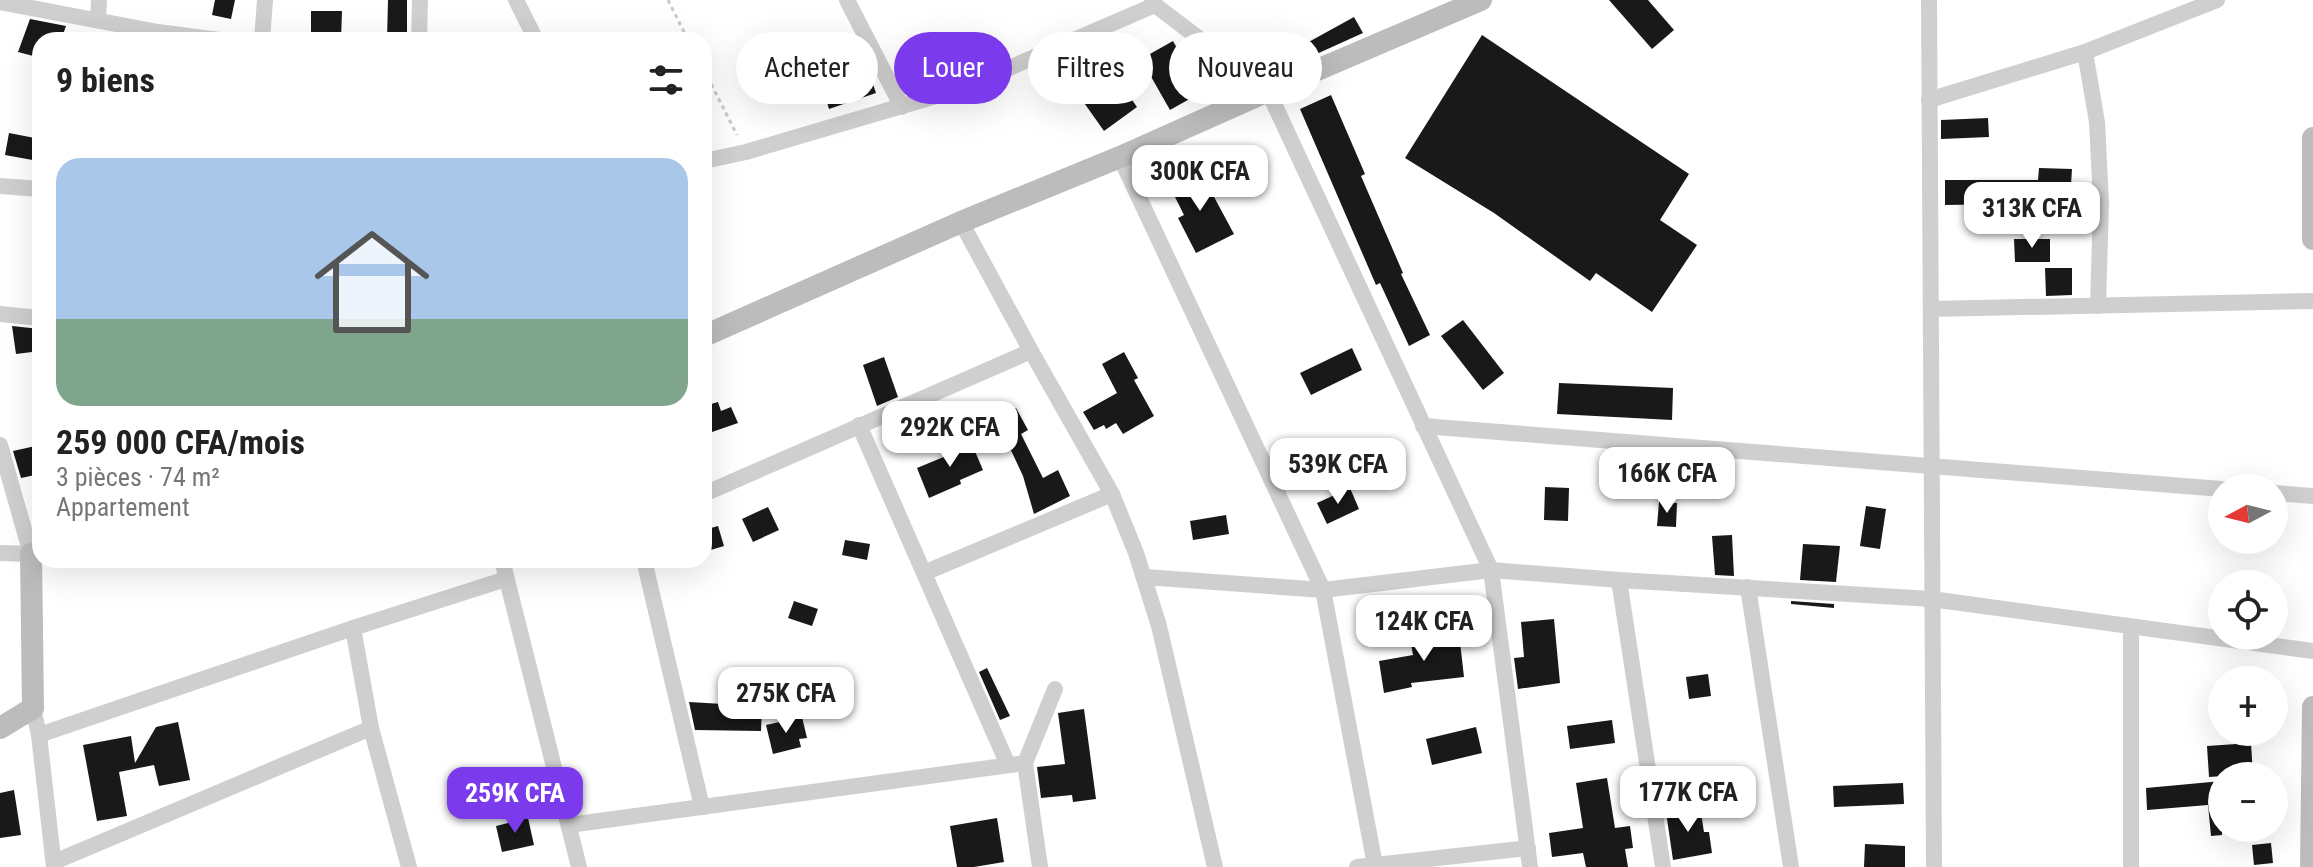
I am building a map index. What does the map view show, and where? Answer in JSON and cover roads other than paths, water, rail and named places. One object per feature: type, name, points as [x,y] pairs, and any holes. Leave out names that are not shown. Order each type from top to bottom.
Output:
[{"type":"street","points":[[98,19],[99,0]]},
{"type":"street","points":[[263,32],[265,0]]},
{"type":"street","points":[[419,32],[420,0]]},
{"type":"street","points":[[516,0],[532,32]]},
{"type":"street","points":[[847,0],[902,107]]},
{"type":"street","points":[[1322,68],[1481,0]]},
{"type":"street","points":[[1929,0],[1934,867]]},
{"type":"street","points":[[1929,100],[2085,52],[2217,0]]},
{"type":"street","points":[[0,2],[98,19],[144,32]]},
{"type":"street","points":[[712,159],[963,88],[1153,2],[1192,32]]},
{"type":"street","points":[[2085,52],[2097,122],[2101,203],[2098,306]]},
{"type":"street","points":[[712,332],[1239,104]]},
{"type":"street","points":[[1274,104],[1491,570],[1530,867]]},
{"type":"street","points":[[2313,138],[2313,239]]},
{"type":"street","points":[[1120,157],[1323,590],[1375,865]]},
{"type":"street","points":[[0,186],[32,188]]},
{"type":"street","points":[[961,222],[1112,494],[1145,577],[1215,867]]},
{"type":"street","points":[[1931,309],[2313,301]]},
{"type":"street","points":[[0,314],[32,317]]},
{"type":"street","points":[[712,490],[1031,351]]},
{"type":"street","points":[[859,425],[924,573],[1016,764],[1040,867]]},
{"type":"street","points":[[1423,426],[2208,488]]},
{"type":"street","points":[[0,445],[32,541]]},
{"type":"street","points":[[924,573],[1112,494]]},
{"type":"street","points":[[2288,494],[2313,496]]},
{"type":"street","points":[[0,553],[32,553]]},
{"type":"street","points":[[36,568],[33,708],[54,865],[371,728]]},
{"type":"street","points":[[504,568],[579,867]]},
{"type":"street","points":[[646,568],[702,807]]},
{"type":"street","points":[[1145,577],[1323,590],[1491,570],[1931,599],[2313,651]]},
{"type":"street","points":[[39,735],[506,579]]},
{"type":"street","points":[[1619,580],[1663,867]]},
{"type":"street","points":[[1748,587],[1791,867]]},
{"type":"street","points":[[2131,627],[2131,867]]},
{"type":"street","points":[[353,628],[371,728],[409,867]]},
{"type":"street","points":[[1016,764],[1055,689]]},
{"type":"street","points":[[2311,867],[2313,707]]},
{"type":"street","points":[[0,728],[33,708]]},
{"type":"street","points":[[569,825],[1016,764]]},
{"type":"street","points":[[1357,867],[1528,848]]}]
